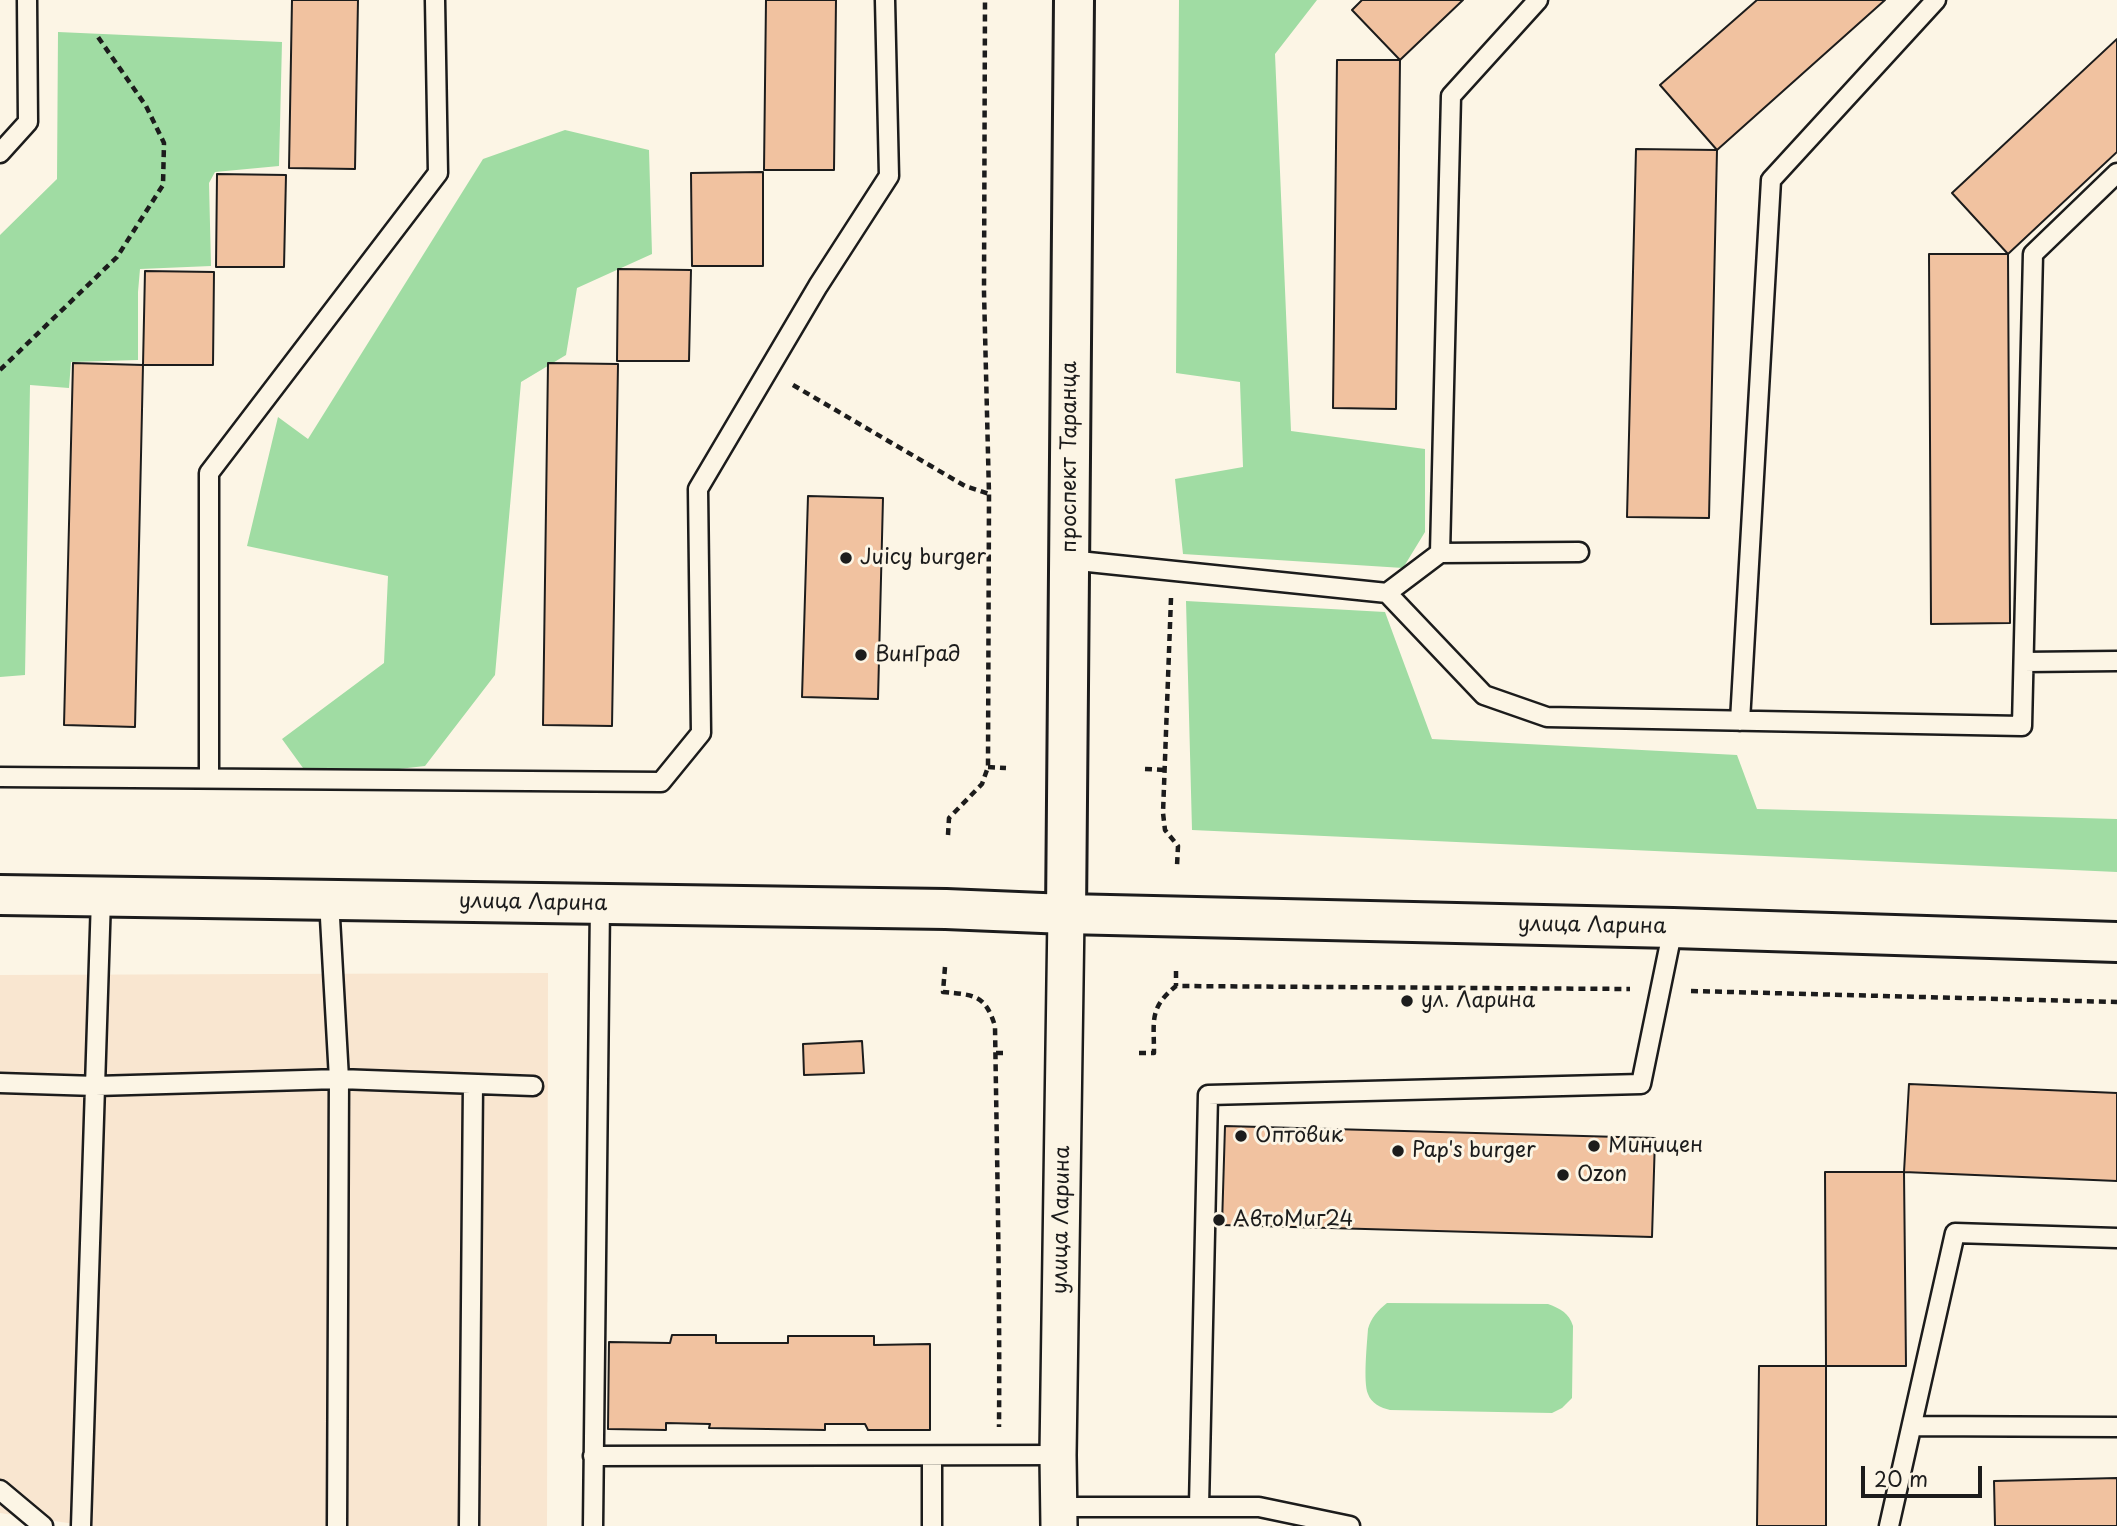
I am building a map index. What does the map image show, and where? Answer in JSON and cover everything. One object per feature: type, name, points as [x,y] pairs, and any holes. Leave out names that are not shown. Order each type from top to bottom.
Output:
[{"type":"main road","name":"проспект Таранца","points":[[1066,914],[1074,0]]},
{"type":"main road","name":"улица Ларина","points":[[0,895],[946,909],[2117,942]]},
{"type":"street","name":"улица Ларина","points":[[1059,1517],[1066,914]]},
{"type":"lane","points":[[0,153],[28,122],[27,0]]},
{"type":"lane","points":[[209,778],[209,473],[438,173],[435,0]]},
{"type":"lane","points":[[0,777],[660,782],[701,733],[698,489],[818,286],[888,176],[885,0]]},
{"type":"lane","points":[[1440,553],[1451,96],[1538,0]]},
{"type":"lane","points":[[1740,721],[1771,180],[1936,0]]},
{"type":"lane","points":[[1069,560],[1387,593],[1484,695],[1547,717],[2022,726],[2033,254],[2117,173]]},
{"type":"lane","points":[[1387,593],[1440,553],[1579,552]]},
{"type":"lane","points":[[2024,662],[2117,661]]},
{"type":"lane","points":[[81,1526],[101,898]]},
{"type":"lane","points":[[329,900],[339,1079],[337,1526]]},
{"type":"lane","points":[[593,1526],[600,904]]},
{"type":"lane","points":[[1199,1506],[1208,1095],[1641,1084],[1673,928]]},
{"type":"lane","points":[[0,1083],[96,1086],[339,1079],[533,1086]]},
{"type":"lane","points":[[469,1526],[473,1084]]},
{"type":"lane","points":[[1889,1526],[1955,1233],[2117,1238]]},
{"type":"lane","points":[[1912,1426],[2117,1427]]},
{"type":"lane","points":[[593,1456],[1058,1455]]},
{"type":"lane","points":[[932,1456],[932,1526]]},
{"type":"lane","points":[[0,1490],[43,1526]]},
{"type":"lane","points":[[1059,1517],[1199,1506],[1259,1507],[1350,1526]]},
{"type":"path","points":[[948,835],[949,818],[982,784],[988,767],[989,494],[984,292],[985,0]]},
{"type":"path","points":[[0,370],[117,257],[163,185],[164,143],[146,106],[98,37]]},
{"type":"path","points":[[768,371],[965,486],[989,494]]},
{"type":"path","points":[[1172,571],[1163,813],[1165,830],[1178,846],[1177,866]]},
{"type":"path","points":[[988,767],[1006,768]]},
{"type":"path","points":[[1145,769],[1165,770]]},
{"type":"path","points":[[944,967],[943,992],[971,995],[989,1007],[995,1026],[1000,1287],[999,1456]]},
{"type":"path","points":[[1176,971],[1176,986]]},
{"type":"path","points":[[1139,1053],[1154,1053],[1154,1011],[1164,996],[1176,986],[1660,990],[2117,1003]]},
{"type":"path","points":[[996,1053],[1006,1053]]},
{"type":"shaded area","points":[[548,973],[547,1526],[88,1526],[0,1513],[0,975]]},
{"type":"green space","points":[[1179,0],[1317,0],[1275,54],[1291,431],[1425,449],[1425,532],[1403,568],[1183,554],[1175,479],[1243,467],[1240,382],[1176,373]]},
{"type":"green space","points":[[58,32],[282,42],[279,166],[215,172],[209,183],[211,266],[140,269],[138,360],[71,362],[69,388],[30,385],[25,675],[0,677],[0,235],[57,179]]},
{"type":"green space","points":[[565,130],[649,150],[652,254],[577,288],[566,355],[521,382],[495,675],[425,766],[311,779],[282,739],[384,663],[388,576],[247,546],[278,417],[308,439],[483,159]]},
{"type":"green space","points":[[1186,601],[1385,612],[1432,739],[1737,755],[1757,809],[2117,819],[2117,872],[1192,830]]},
{"type":"green space","points":[[1387,1303],[1548,1304],[1557,1308],[1567,1315],[1573,1326],[1572,1398],[1552,1413],[1390,1410],[1380,1406],[1371,1400],[1367,1388],[1368,1329],[1378,1311]]},
{"type":"building","points":[[292,0],[358,0],[355,169],[289,168]]},
{"type":"building","points":[[766,0],[836,0],[834,170],[764,170]]},
{"type":"building","points":[[1362,0],[1463,0],[1400,60],[1352,10]]},
{"type":"building","points":[[1757,0],[1885,0],[1717,150],[1660,85]]},
{"type":"building","points":[[2117,39],[2117,152],[2008,254],[1952,193]]},
{"type":"building","points":[[1337,60],[1400,60],[1396,409],[1333,408]]},
{"type":"building","points":[[1636,149],[1717,150],[1709,518],[1627,517]]},
{"type":"building","points":[[763,172],[763,266],[692,266],[691,173]]},
{"type":"building","points":[[217,174],[286,175],[284,267],[216,267]]},
{"type":"building","points":[[1929,254],[2008,254],[2010,623],[1931,624]]},
{"type":"building","points":[[618,269],[691,270],[689,361],[617,361]]},
{"type":"building","points":[[145,271],[214,272],[213,365],[143,365]]},
{"type":"building","points":[[73,363],[143,365],[135,727],[64,725]]},
{"type":"building","points":[[548,363],[618,364],[612,726],[543,725]]},
{"type":"building","points":[[808,496],[883,498],[878,699],[802,697]]},
{"type":"building","points":[[862,1041],[864,1073],[804,1075],[803,1044]]},
{"type":"building","points":[[1909,1084],[2117,1093],[2117,1181],[1904,1172]]},
{"type":"building","points":[[1225,1126],[1655,1138],[1652,1237],[1222,1225]]},
{"type":"building","points":[[1825,1172],[1904,1172],[1906,1366],[1826,1366]]},
{"type":"building","points":[[672,1335],[716,1335],[716,1343],[788,1343],[788,1336],[874,1336],[874,1345],[930,1344],[930,1430],[868,1430],[865,1424],[825,1424],[825,1430],[709,1428],[710,1424],[666,1423],[666,1430],[608,1429],[609,1342],[670,1343]]},
{"type":"building","points":[[1759,1366],[1826,1366],[1826,1526],[1757,1526]]},
{"type":"building","points":[[2117,1478],[2117,1526],[1995,1526],[1994,1481]]},
{"type":"place","name":"Juicy burger","points":[[846,558]]},
{"type":"place","name":"ВинГрад","points":[[861,655]]},
{"type":"place","name":"ул. Ларина","points":[[1407,1001]]},
{"type":"place","name":"Оптовик","points":[[1241,1136]]},
{"type":"place","name":"Миницен","points":[[1594,1146]]},
{"type":"place","name":"Pap's burger","points":[[1398,1151]]},
{"type":"place","name":"Ozon","points":[[1563,1175]]},
{"type":"place","name":"АвтоМиг24","points":[[1219,1220]]}]
